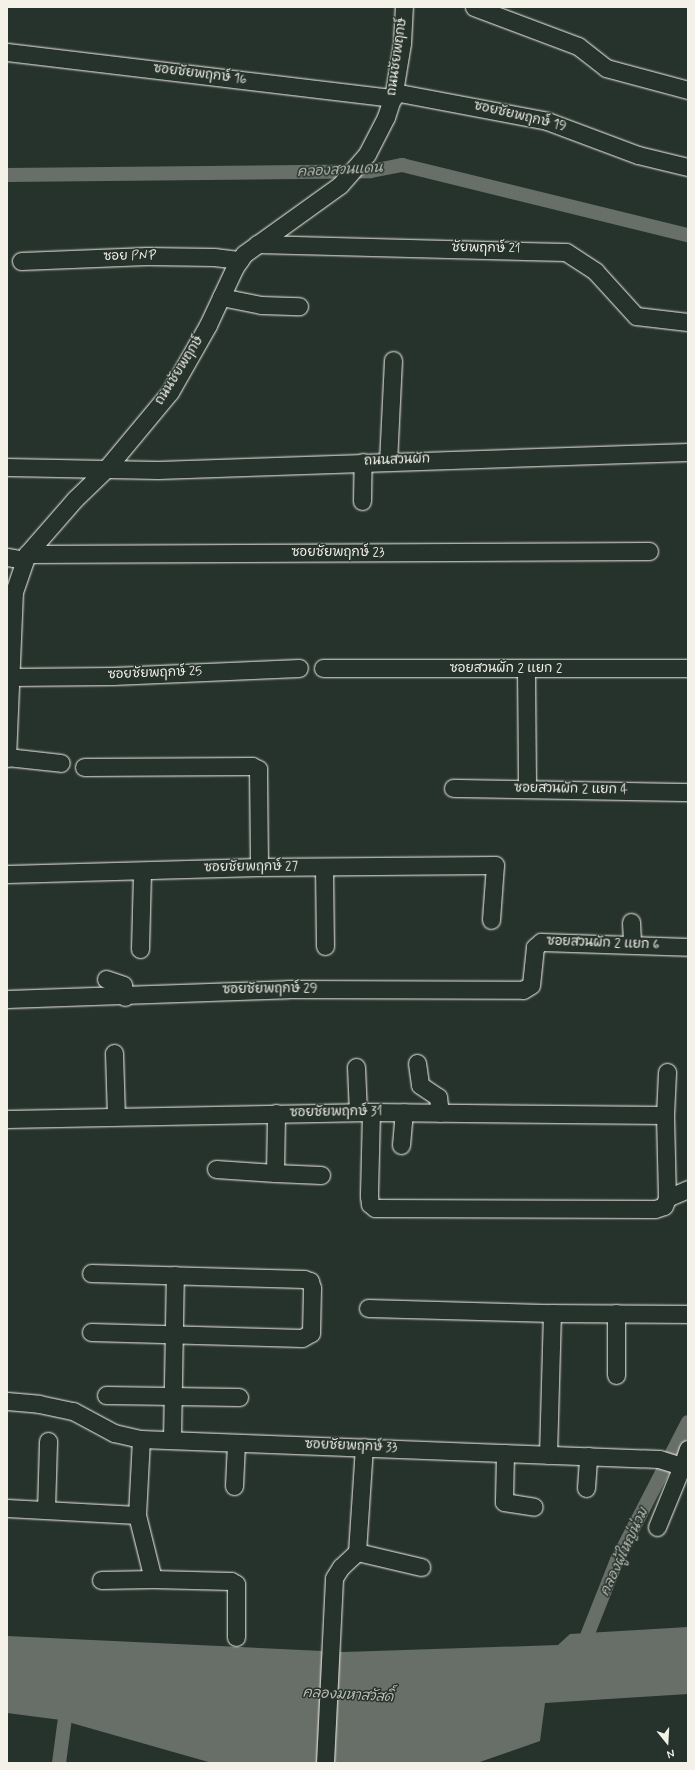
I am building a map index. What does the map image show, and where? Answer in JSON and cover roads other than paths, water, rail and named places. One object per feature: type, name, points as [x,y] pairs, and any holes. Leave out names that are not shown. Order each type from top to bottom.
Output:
[{"type":"street","points":[[474,7],[578,46],[606,68],[688,90]]},
{"type":"street","name":"ถนนชัยพฤกษ์","points":[[7,757],[14,592],[26,557],[60,516],[106,469],[170,392],[189,362],[240,260],[257,244],[340,185],[367,154],[384,123],[394,95],[401,8]]},
{"type":"street","name":"ซอยชัยพฤกษ์ 16","points":[[7,52],[394,95]]},
{"type":"street","name":"ซอยชัยพฤกษ์ 19","points":[[394,95],[547,121],[638,154],[688,167]]},
{"type":"street","name":"ชัยพฤกษ์ 21","points":[[257,244],[566,252],[595,272],[636,316],[688,322]]},
{"type":"street","name":"ซอย PNP","points":[[21,261],[147,256],[203,256],[240,260]]},
{"type":"street","points":[[221,297],[261,305],[299,306]]},
{"type":"street","points":[[388,462],[392,360]]},
{"type":"street","name":"ถนนสวนผัก","points":[[7,468],[158,470],[688,452]]},
{"type":"street","points":[[362,501],[363,462]]},
{"type":"street","name":"ซอยชัยพฤกษ์ 23","points":[[7,557],[649,551]]},
{"type":"street","name":"ซอยชัยพฤกษ์ 25","points":[[11,676],[113,676],[299,668]]},
{"type":"street","name":"ซอยสวนผัก 2 แยก 2","points":[[323,668],[688,668]]},
{"type":"street","points":[[526,669],[527,788]]},
{"type":"street","points":[[7,757],[61,763]]},
{"type":"street","points":[[84,768],[252,766],[258,769],[259,867]]},
{"type":"street","name":"ซอยสวนผัก 2 แยก 4","points":[[453,788],[527,788],[688,792]]},
{"type":"street","name":"ซอยชัยพฤกษ์ 27","points":[[7,874],[259,867],[495,865],[491,920]]},
{"type":"street","points":[[324,867],[325,946]]},
{"type":"street","points":[[140,949],[142,871]]},
{"type":"street","points":[[631,922],[632,944]]},
{"type":"street","name":"ซอยสวนผัก 2 แยก 6","points":[[531,985],[534,947],[537,943],[632,944],[688,947]]},
{"type":"street","points":[[106,979],[123,986],[125,997]]},
{"type":"street","name":"ซอยชัยพฤกษ์ 29","points":[[7,1000],[125,997],[288,989],[524,990],[531,985]]},
{"type":"street","points":[[114,1053],[116,1116]]},
{"type":"street","points":[[417,1063],[420,1085],[438,1097],[440,1113]]},
{"type":"street","points":[[356,1067],[364,1112],[370,1204],[375,1208],[655,1209],[664,1206],[668,1198],[665,1115],[667,1072]]},
{"type":"street","name":"ซอยชัยพฤกษ์ 31","points":[[7,1119],[364,1112],[665,1115]]},
{"type":"street","points":[[401,1145],[404,1112]]},
{"type":"street","points":[[275,1173],[276,1114]]},
{"type":"street","points":[[216,1169],[321,1175]]},
{"type":"street","points":[[668,1198],[688,1189]]},
{"type":"street","points":[[91,1273],[304,1279],[310,1281],[312,1288],[311,1333],[302,1338],[174,1336],[91,1332]]},
{"type":"street","points":[[172,1440],[175,1275]]},
{"type":"street","points":[[368,1308],[552,1313],[688,1314]]},
{"type":"street","points":[[548,1455],[552,1313]]},
{"type":"street","points":[[616,1314],[616,1375]]},
{"type":"street","points":[[106,1395],[239,1397]]},
{"type":"street","name":"ซอยชัยพฤกษ์ 33","points":[[7,1401],[39,1404],[73,1411],[114,1433],[142,1438],[236,1443],[588,1456],[679,1470]]},
{"type":"street","points":[[142,1438],[137,1515],[153,1580]]},
{"type":"street","points":[[46,1510],[48,1441]]},
{"type":"street","points":[[234,1486],[236,1443]]},
{"type":"street","points":[[325,1763],[334,1578],[341,1567],[357,1552],[364,1447]]},
{"type":"street","points":[[657,1527],[688,1449]]},
{"type":"street","points":[[506,1453],[504,1502],[534,1507]]},
{"type":"street","points":[[586,1488],[588,1456]]},
{"type":"street","points":[[7,1508],[137,1515]]},
{"type":"street","points":[[357,1552],[421,1567]]},
{"type":"street","points":[[101,1580],[231,1581],[236,1584],[236,1637]]},
{"type":"water","name":"คลองมหาสวัสดิ์","points":[[688,1627],[688,1694],[545,1703],[540,1741],[477,1763],[212,1763],[61,1720],[7,1713],[7,1636],[344,1652],[558,1645],[570,1634]]},
{"type":"waterway","name":"คลองสวนแดน","points":[[7,175],[371,171],[402,165],[688,235]]},
{"type":"waterway","name":"คลองผู้ใหญ่น่วม","points":[[581,1651],[617,1560],[688,1422]]},
{"type":"waterway","points":[[59,1763],[67,1703]]}]
